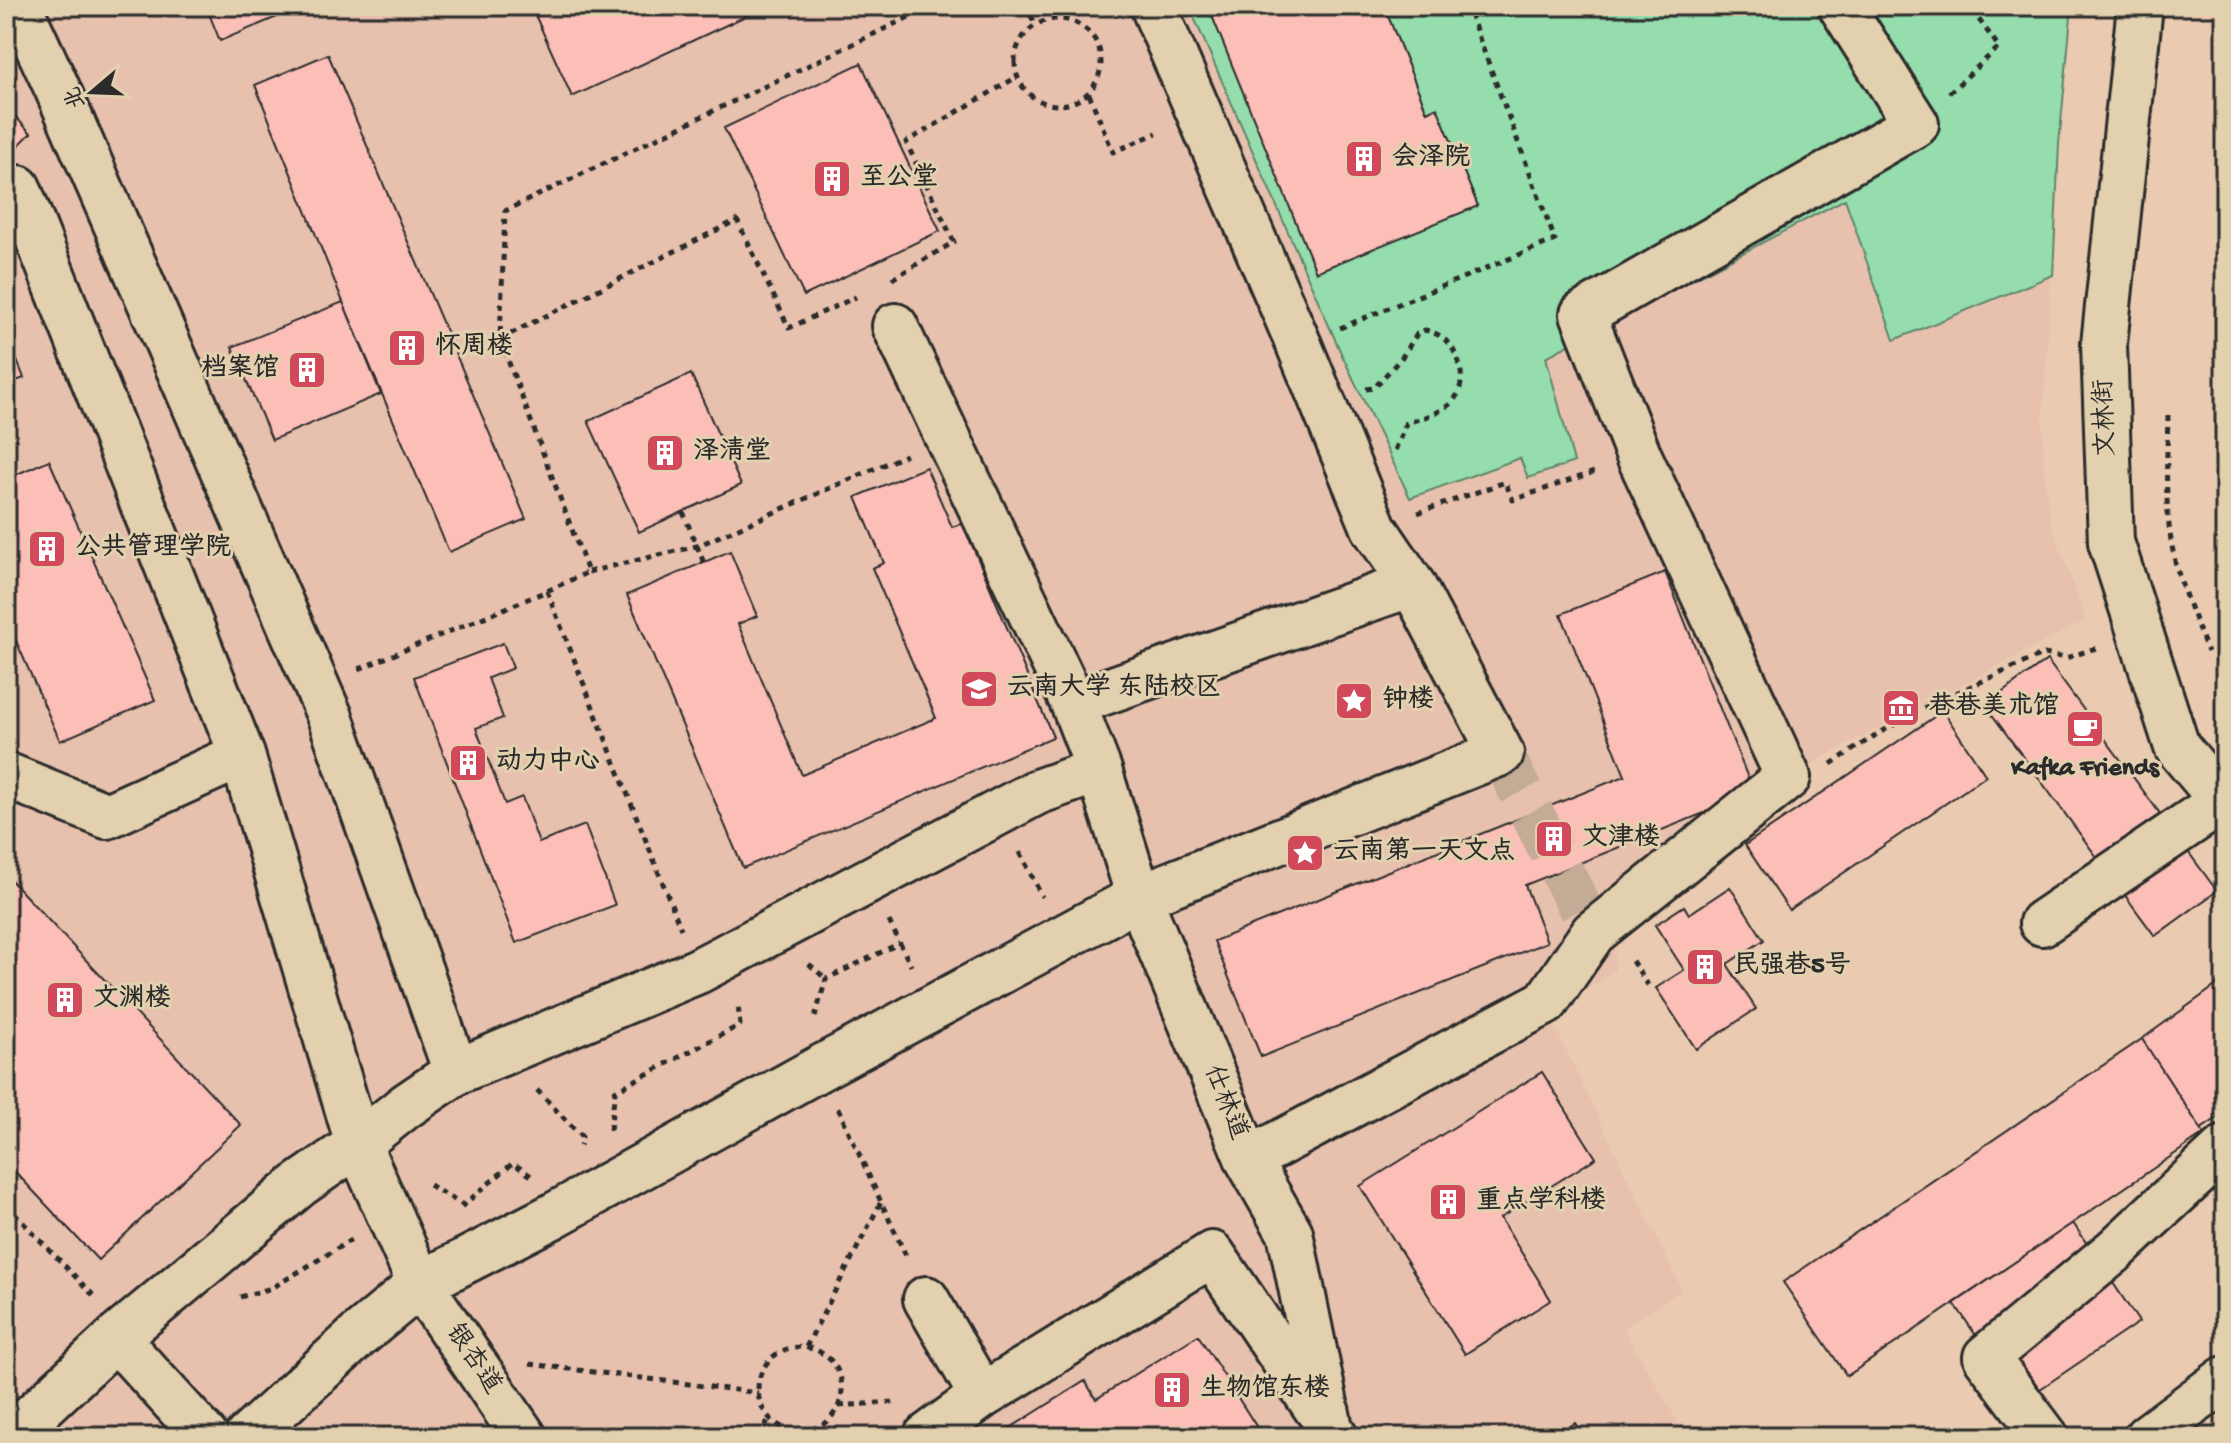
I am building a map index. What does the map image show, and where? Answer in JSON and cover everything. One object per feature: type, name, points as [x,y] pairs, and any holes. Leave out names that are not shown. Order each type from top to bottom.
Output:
[{"type":"street","points":[[19,6],[317,687],[473,1065]]},
{"type":"street","points":[[247,1437],[359,1335],[413,1268],[551,1217],[1139,897],[1501,753],[1412,584],[1374,528],[1322,399],[1153,6]]},
{"type":"street","points":[[1248,1160],[1546,1002],[1593,933],[1788,777],[1639,456],[1583,314],[1916,124],[1841,6]]},
{"type":"street","name":"文林街","points":[[2140,6],[2104,344],[2111,542],[2177,747],[2224,789]]},
{"type":"street","name":"文林街","points":[[2168,6],[2131,342],[2137,535],[2203,737],[2224,789]]},
{"type":"street","name":"银杏道","points":[[18,188],[242,755],[358,1144],[413,1268],[524,1437]]},
{"type":"street","name":"仕林道","points":[[885,307],[1073,703],[1099,770],[1139,897],[1248,1160],[1290,1233],[1332,1432]]},
{"type":"street","points":[[1073,703],[1412,584]]},
{"type":"street","points":[[6,775],[107,816],[242,755]]},
{"type":"street","points":[[10,1437],[121,1334],[299,1185],[406,1106],[473,1065],[698,971],[1037,792],[1099,770]]},
{"type":"street","points":[[2042,923],[2224,789]]},
{"type":"street","points":[[2046,1437],[1986,1357],[2113,1252],[2225,1148]]},
{"type":"street","points":[[926,1437],[982,1396],[1212,1254],[1332,1432]]},
{"type":"street","points":[[926,1299],[982,1396]]},
{"type":"street","points":[[121,1334],[206,1437]]},
{"type":"street","points":[[2147,1437],[2225,1379]]},
{"type":"path","points":[[588,572],[500,339],[505,211],[932,6]]},
{"type":"path","points":[[1024,6],[1036,24]]},
{"type":"path","points":[[1299,345],[1555,240],[1467,6]]},
{"type":"path","points":[[1916,124],[1999,47],[1969,6]]},
{"type":"path","points":[[1050,19],[1077,23],[1088,30],[1097,42],[1101,55],[1097,83],[1089,94],[1076,102],[1048,106],[1024,90],[1017,77],[1017,47],[1024,34],[1036,24],[1050,19]]},
{"type":"path","points":[[500,339],[737,220],[789,328],[885,307],[954,242],[906,142],[1017,77]]},
{"type":"path","points":[[1089,94],[1113,152],[1200,114]]},
{"type":"path","points":[[1322,399],[1374,388],[1402,357],[1417,334],[1425,330],[1441,336],[1455,351],[1462,381],[1454,400],[1440,411],[1406,423],[1392,459]]},
{"type":"path","points":[[2168,415],[2165,489],[2172,547],[2185,595],[2208,652]]},
{"type":"path","points":[[317,687],[588,572],[697,546],[947,437]]},
{"type":"path","points":[[1374,528],[1505,482],[1513,500],[1639,456]]},
{"type":"path","points":[[683,512],[704,563]]},
{"type":"path","points":[[547,591],[698,971]]},
{"type":"path","points":[[1037,792],[1018,849],[1046,905]]},
{"type":"path","points":[[885,913],[915,975]]},
{"type":"path","points":[[900,943],[826,979],[816,1015],[799,1038],[820,1068],[926,1299]]},
{"type":"path","points":[[800,957],[826,979]]},
{"type":"path","points":[[601,1139],[610,1130],[615,1091],[740,1025],[738,1000]]},
{"type":"path","points":[[473,1065],[532,1085],[582,1137],[579,1152]]},
{"type":"path","points":[[413,1268],[513,1163],[537,1180]]},
{"type":"path","points":[[806,1347],[881,1202]]},
{"type":"path","points":[[6,1205],[121,1334]]},
{"type":"path","points":[[237,1298],[272,1288],[351,1239],[360,1250]]},
{"type":"path","points":[[806,1347],[829,1358],[837,1368],[842,1380],[842,1393],[832,1418],[820,1426],[794,1430],[781,1426],[770,1417],[759,1393],[759,1381],[763,1369],[781,1351],[806,1347]]},
{"type":"path","points":[[469,1356],[759,1393]]},
{"type":"path","points":[[759,1437],[770,1417]]},
{"type":"shaded area","name":"云南大学 东陆校区","points":[[6,6],[2072,6],[2059,144],[2043,419],[2044,466],[2050,520],[2086,620],[1820,759],[1748,816],[1614,937],[1615,970],[1550,1017],[1682,1290],[1623,1328],[1687,1437],[6,1437]]},
{"type":"green space","points":[[1189,6],[2072,6],[2059,144],[2053,275],[1894,340],[1845,199],[1546,357],[1574,462],[1528,478],[1520,458],[1410,498],[1341,353]]},
{"type":"building","points":[[206,6],[303,6],[220,41]]},
{"type":"building","points":[[531,6],[767,6],[572,97]]},
{"type":"building","name":"会泽院","points":[[1208,6],[1384,6],[1427,112],[1437,107],[1478,206],[1316,272]]},
{"type":"building","name":"怀周楼","points":[[328,54],[526,519],[449,552],[255,85]]},
{"type":"building","name":"至公堂","points":[[861,63],[940,231],[804,296],[724,128]]},
{"type":"building","points":[[6,107],[31,133],[6,158]]},
{"type":"building","name":"档案馆","points":[[343,302],[381,394],[272,440],[232,347]]},
{"type":"building","points":[[6,333],[24,378],[6,385]]},
{"type":"building","name":"泽清堂","points":[[691,374],[741,485],[639,532],[588,421]]},
{"type":"building","name":"公共管理学院","points":[[49,460],[155,700],[60,741],[6,618],[6,479]]},
{"type":"building","points":[[926,467],[952,527],[963,523],[1053,737],[743,868],[627,595],[730,551],[757,616],[738,624],[802,775],[936,718],[872,568],[884,563],[856,497]]},
{"type":"building","name":"文津楼","points":[[1665,572],[1754,793],[1525,885],[1547,942],[1261,1057],[1214,941],[1625,776],[1561,614]]},
{"type":"building","name":"动力中心","points":[[503,643],[513,668],[488,678],[503,718],[476,728],[505,804],[522,797],[539,843],[585,825],[615,905],[516,943],[414,677]]},
{"type":"building","points":[[2047,660],[2217,891],[2155,936],[1985,705]]},
{"type":"building","points":[[1943,711],[1986,776],[1789,910],[1745,845]]},
{"type":"building","name":"文渊楼","points":[[6,875],[241,1125],[98,1260],[6,1162]]},
{"type":"building","name":"民强巷5号","points":[[1730,887],[1764,940],[1727,964],[1756,1009],[1696,1049],[1656,988],[1684,970],[1655,925],[1684,906],[1689,914]]},
{"type":"building","points":[[2225,979],[2225,1113],[2201,1129],[2142,1039]]},
{"type":"building","points":[[2142,1039],[2204,1134],[1847,1376],[1783,1282]]},
{"type":"building","name":"重点学科楼","points":[[1542,1072],[1596,1158],[1500,1218],[1551,1300],[1465,1354],[1360,1186]]},
{"type":"building","points":[[2073,1223],[2139,1322],[2021,1402],[1954,1303]]},
{"type":"building","name":"生物馆东楼","points":[[1198,1335],[1263,1437],[996,1437],[1085,1381],[1096,1399]]},
{"type":"building","points":[[1575,1423],[1584,1437],[1552,1437]]},
{"type":"tunnel","points":[[1501,753],[1593,933]]},
{"type":"place","name":"会泽院","points":[[1364,159]]},
{"type":"place","name":"至公堂","points":[[832,179]]},
{"type":"place","name":"怀周楼","points":[[407,348]]},
{"type":"place","name":"档案馆","points":[[307,370]]},
{"type":"place","name":"泽清堂","points":[[665,453]]},
{"type":"place","name":"公共管理学院","points":[[47,549]]},
{"type":"place","name":"云南大学 东陆校区","points":[[979,689]]},
{"type":"place","name":"钟楼","points":[[1354,701]]},
{"type":"place","name":"巷巷美术馆","points":[[1901,708]]},
{"type":"place","name":"Kafka Friends","points":[[2085,729]]},
{"type":"place","name":"动力中心","points":[[468,763]]},
{"type":"place","name":"文津楼","points":[[1554,839]]},
{"type":"place","name":"云南第一天文点","points":[[1305,853]]},
{"type":"place","name":"民强巷5号","points":[[1705,967]]},
{"type":"place","name":"文渊楼","points":[[65,1000]]},
{"type":"place","name":"重点学科楼","points":[[1448,1202]]},
{"type":"place","name":"生物馆东楼","points":[[1172,1390]]}]
